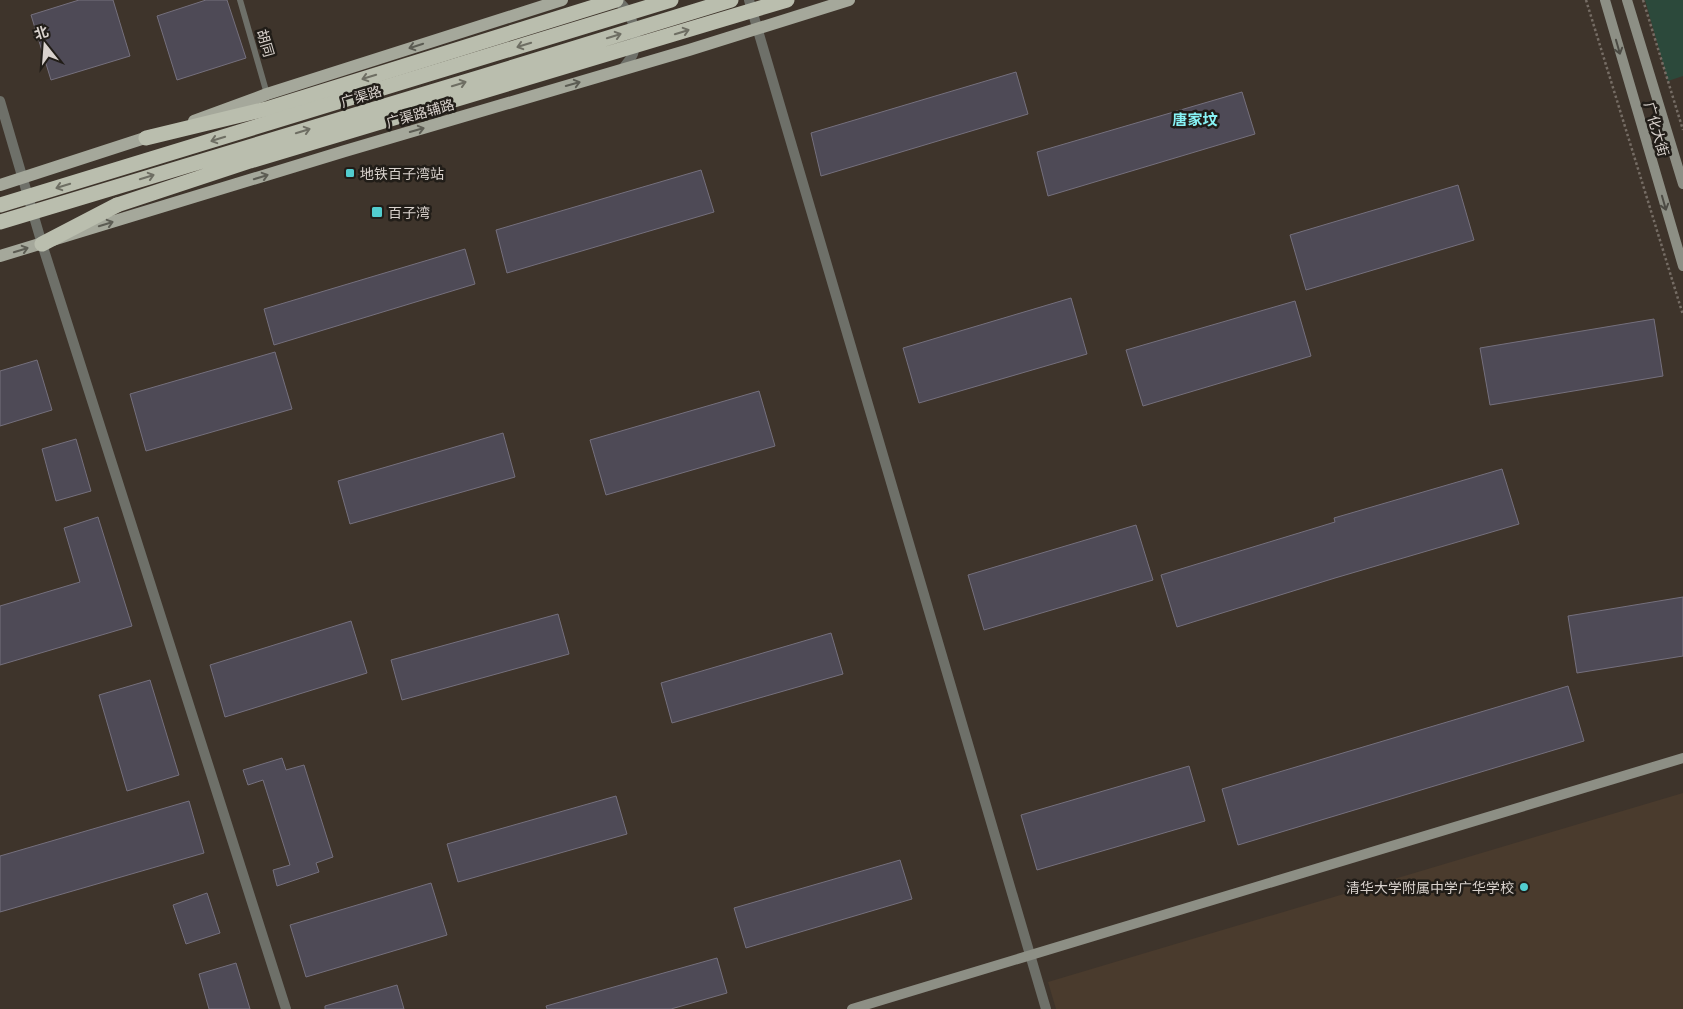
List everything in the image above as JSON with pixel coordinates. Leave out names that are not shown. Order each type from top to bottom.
[{"type":"highway","points":[[146,138],[616,0]]},
{"type":"highway","name":"广渠路","points":[[0,205],[671,0]]},
{"type":"highway","name":"广渠路","points":[[0,222],[731,0]]},
{"type":"highway","points":[[42,244],[117,205],[259,158],[788,0]]},
{"type":"main road","points":[[268,101],[562,0]]},
{"type":"main road","name":"广渠路辅路","points":[[0,256],[849,0]]},
{"type":"main road","points":[[0,185],[146,138]]},
{"type":"street","points":[[616,0],[625,7],[637,37],[633,55],[622,70]]},
{"type":"street","points":[[749,0],[1046,1009]]},
{"type":"street","name":"广化大街","points":[[1604,0],[1683,266]]},
{"type":"street","name":"广化大街","points":[[1627,0],[1683,184]]},
{"type":"street","points":[[0,101],[42,244],[286,1009]]},
{"type":"street","points":[[852,1009],[1683,758]]},
{"type":"lane","name":"胡同","points":[[240,0],[268,101]]},
{"type":"path","points":[[1586,0],[1683,316]]},
{"type":"path","points":[[1643,0],[1683,130]]},
{"type":"shaded area","name":"清华大学附属中学广华学校","points":[[1683,793],[1683,1009],[1056,1009],[1048,982]]},
{"type":"green space","points":[[1645,0],[1683,0],[1683,76],[1668,81]]},
{"type":"building","points":[[79,0],[113,0],[130,56],[51,80],[31,15]]},
{"type":"building","points":[[206,0],[227,0],[246,58],[177,80],[157,16]]},
{"type":"building","points":[[1016,72],[1028,114],[821,176],[811,133]]},
{"type":"building","points":[[1242,92],[1255,134],[1048,196],[1037,152]]},
{"type":"building","points":[[701,170],[714,212],[507,273],[496,230]]},
{"type":"building","points":[[1458,185],[1474,240],[1306,290],[1290,235]]},
{"type":"building","points":[[465,249],[475,284],[274,345],[264,309]]},
{"type":"building","points":[[1071,298],[1087,354],[919,403],[903,348]]},
{"type":"building","points":[[1295,301],[1311,356],[1143,406],[1126,350]]},
{"type":"building","points":[[1654,319],[1663,376],[1490,405],[1480,348]]},
{"type":"building","points":[[275,352],[292,409],[146,451],[130,394]]},
{"type":"building","points":[[37,360],[52,410],[0,426],[0,371]]},
{"type":"building","points":[[759,391],[775,446],[606,495],[590,440]]},
{"type":"building","points":[[503,433],[515,477],[350,524],[338,481]]},
{"type":"building","points":[[76,439],[91,491],[56,501],[42,449]]},
{"type":"building","points":[[1502,469],[1519,524],[1177,627],[1161,575],[1335,522],[1334,518]]},
{"type":"building","points":[[98,517],[132,626],[0,665],[0,606],[80,582],[64,528]]},
{"type":"building","points":[[1136,525],[1153,580],[984,630],[968,575]]},
{"type":"building","points":[[1683,597],[1683,656],[1577,673],[1568,616]]},
{"type":"building","points":[[558,614],[569,654],[402,700],[391,660]]},
{"type":"building","points":[[351,621],[367,673],[225,717],[210,665]]},
{"type":"building","points":[[831,633],[843,674],[672,723],[661,683]]},
{"type":"building","points":[[150,680],[179,775],[127,791],[99,695]]},
{"type":"building","points":[[1568,686],[1584,741],[1238,845],[1222,789]]},
{"type":"building","points":[[282,758],[286,770],[304,765],[333,857],[316,863],[319,872],[277,886],[273,870],[290,865],[263,780],[248,785],[243,770]]},
{"type":"building","points":[[1189,766],[1205,821],[1037,870],[1021,815]]},
{"type":"building","points":[[616,796],[627,834],[458,882],[447,844]]},
{"type":"building","points":[[189,801],[204,853],[0,912],[0,856]]},
{"type":"building","points":[[900,860],[912,899],[746,948],[734,908]]},
{"type":"building","points":[[431,883],[447,935],[306,977],[290,925]]},
{"type":"building","points":[[207,893],[220,933],[186,944],[173,905]]},
{"type":"building","points":[[717,958],[727,993],[671,1009],[547,1009],[546,1006]]},
{"type":"building","points":[[236,963],[250,1009],[209,1009],[199,974]]},
{"type":"building","points":[[397,985],[404,1009],[325,1009],[325,1006]]},
{"type":"place","name":"地铁百子湾站","points":[[350,173]]},
{"type":"place","name":"百子湾","points":[[377,212]]},
{"type":"place","name":"清华大学附属中学广华学校","points":[[1524,887]]},
{"type":"district","name":"唐家坟","points":[[1195,119]]}]
